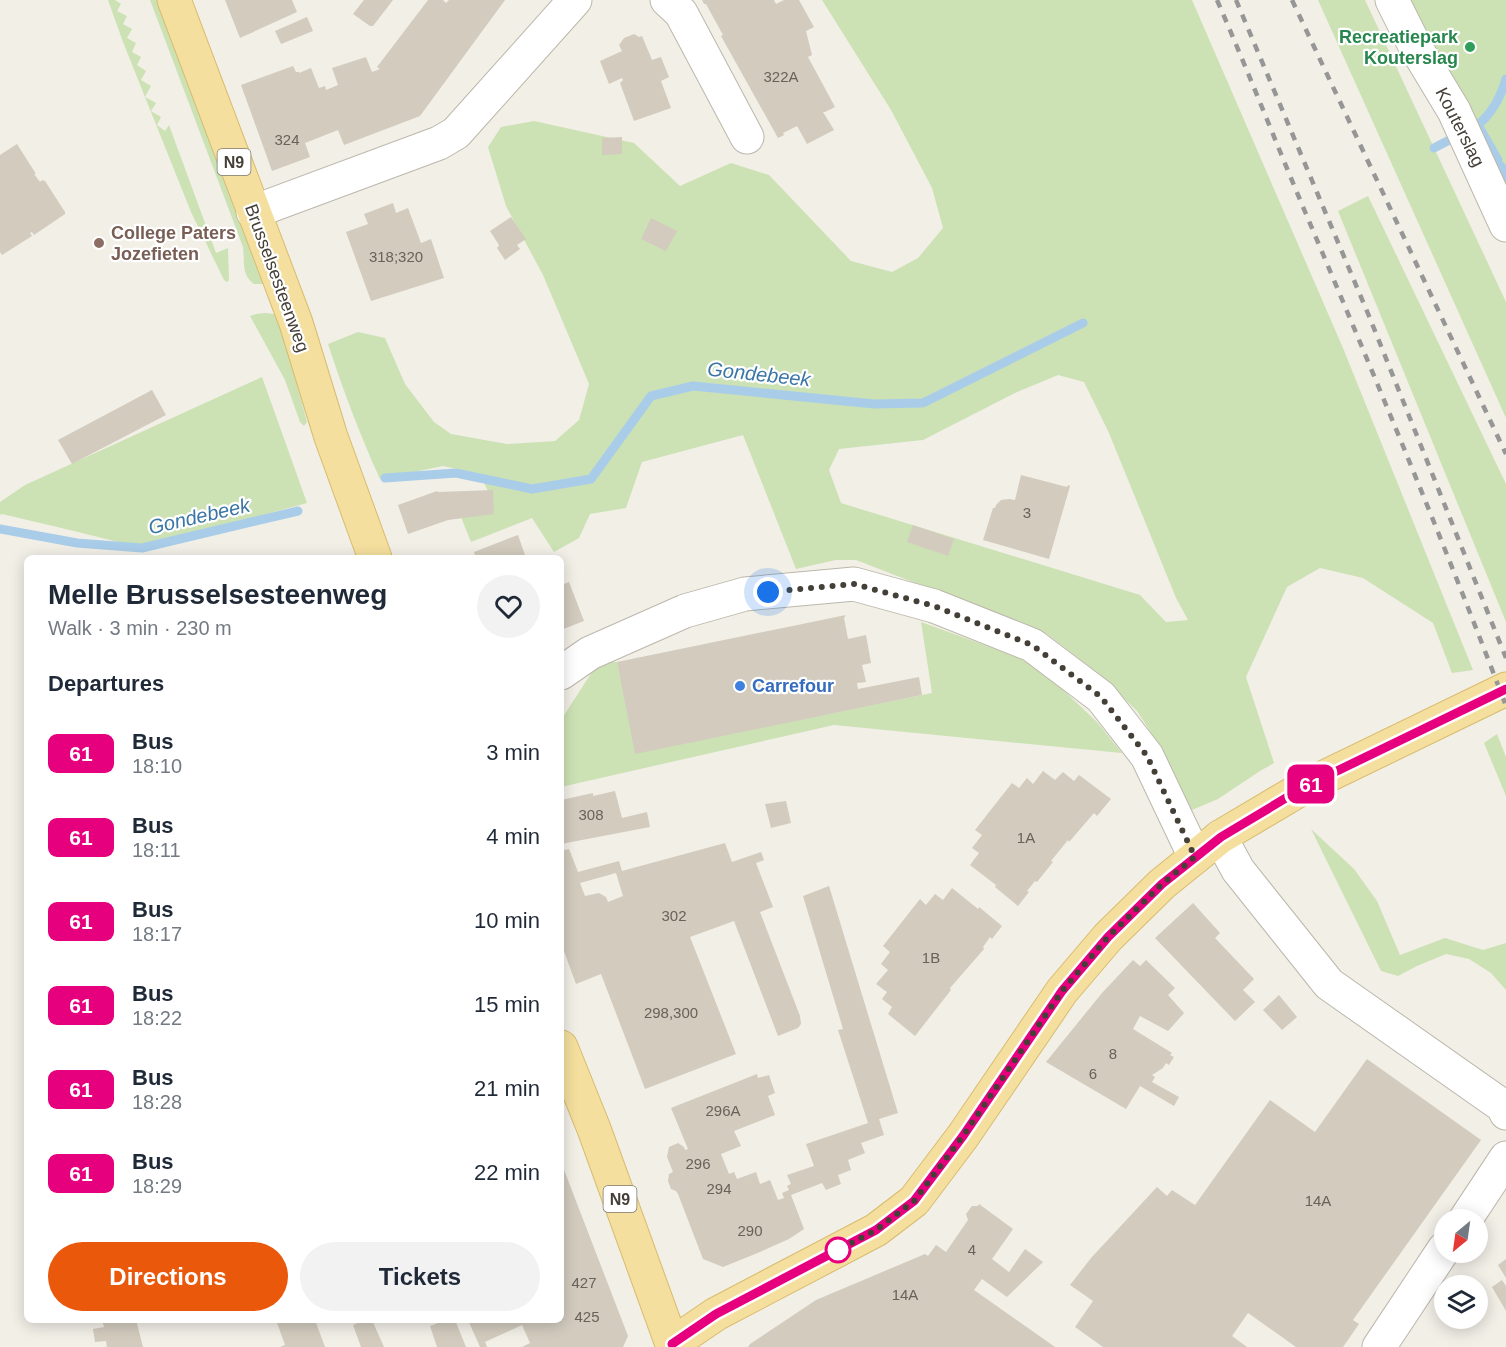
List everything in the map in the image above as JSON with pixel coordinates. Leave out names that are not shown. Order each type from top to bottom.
[{"type":"main road","name":"Brusselsesteenweg","points":[[174,0],[296,323],[331,437],[374,555]]},
{"type":"main road","points":[[671,1346],[716,1314],[876,1230],[914,1201],[963,1136],[1062,991],[1108,937],[1162,884],[1195,857],[1221,837],[1306,786],[1506,689]]},
{"type":"main road","name":"N9","points":[[564,1054],[594,1129],[671,1346]]},
{"type":"street","points":[[253,212],[439,143],[456,133],[575,0]]},
{"type":"street","points":[[667,0],[681,13],[747,137]]},
{"type":"street","name":"Kouterslag","points":[[1392,0],[1416,48],[1454,111],[1506,225]]},
{"type":"street","points":[[564,671],[590,653],[685,611],[746,594],[854,584],[934,606],[1032,645],[1101,697],[1147,756],[1195,857]]},
{"type":"street","points":[[564,686],[590,653]]},
{"type":"street","points":[[1221,837],[1238,870],[1329,984],[1504,1107],[1506,1113]]},
{"type":"street","points":[[1472,1209],[1506,1158]]},
{"type":"street","points":[[1379,1347],[1435,1263]]},
{"type":"green space","points":[[108,0],[115,0],[121,4],[117,11],[127,16],[123,24],[132,29],[127,38],[136,43],[132,52],[141,57],[137,65],[146,71],[141,80],[151,86],[145,97]]},
{"type":"green space","points":[[150,0],[157,0],[265,284],[254,284],[245,272],[243,247]]},
{"type":"green space","points":[[822,0],[1192,0],[1343,348],[1473,670],[1452,673],[1433,623],[1363,578],[1320,568],[1287,587],[1246,677],[1274,763],[1218,799],[1192,810],[1159,745],[1137,711],[1098,673],[1047,634],[856,560],[836,560],[796,569],[743,435],[642,462],[626,508],[590,514],[579,538],[554,552],[532,518],[471,542],[459,512],[492,500],[480,474],[443,466],[380,479],[352,412],[328,344],[358,332],[385,338],[405,384],[434,422],[451,434],[507,444],[555,441],[579,420],[589,384],[543,275],[506,206],[488,147],[501,127],[534,121],[634,143],[680,186],[731,163],[769,175],[851,261],[892,272],[918,258],[943,228],[932,188],[891,110]],"holes":[[[1058,375],[1084,382],[1109,433],[1176,598],[1188,620],[1166,622],[1140,595],[841,503],[829,470],[839,449],[923,440],[1015,393]]]},
{"type":"green space","points":[[1318,0],[1365,0],[1506,302],[1506,418]]},
{"type":"green space","name":"Recreatiepark Kouterslag","points":[[1404,0],[1506,0],[1506,191]]},
{"type":"green space","points":[[145,97],[156,103],[151,111],[161,117],[157,125],[165,131],[169,125],[216,253],[228,248],[229,280],[227,282],[191,212]]},
{"type":"green space","points":[[1368,196],[1506,484],[1506,622],[1338,211]]},
{"type":"green space","points":[[274,314],[279,318],[307,422],[304,426],[300,422],[285,380],[250,316]]},
{"type":"green space","points":[[262,377],[307,503],[142,548],[0,515],[0,502],[25,485]]},
{"type":"green space","points":[[921,622],[1015,656],[1044,672],[1097,722],[1122,753],[834,725],[564,786],[564,715],[599,661],[617,662],[636,753],[932,693]]},
{"type":"green space","points":[[1497,734],[1506,757],[1506,796],[1484,743]]},
{"type":"green space","points":[[1311,829],[1354,869],[1377,901],[1400,955],[1445,938],[1483,950],[1506,943],[1506,990],[1491,973],[1469,959],[1446,954],[1398,976],[1381,971]]},
{"type":"building","points":[[225,0],[292,0],[297,12],[240,38]]},
{"type":"building","points":[[364,0],[393,0],[373,26],[370,26],[353,14]]},
{"type":"building","points":[[428,0],[443,0],[446,3],[449,0],[505,0],[420,116],[344,145],[338,130],[305,143],[310,157],[272,171],[241,85],[293,66],[299,73],[311,68],[319,88],[325,86],[326,90],[338,85],[332,68],[366,57],[372,72],[380,69],[377,67]]},
{"type":"building","points":[[702,0],[774,0],[776,4],[784,0],[799,0],[814,27],[806,31],[812,55],[808,57],[835,107],[823,112],[834,130],[807,144],[797,126],[778,138]]},
{"type":"building","points":[[307,17],[313,31],[281,44],[275,31]]},
{"type":"building","points":[[634,34],[642,36],[652,60],[661,57],[669,77],[661,81],[671,108],[634,121],[620,83],[622,78],[609,84],[600,61],[622,51],[619,45],[624,38]]},
{"type":"building","points":[[622,137],[622,154],[602,155],[602,138]]},
{"type":"building","points":[[17,144],[36,174],[34,174],[40,182],[45,181],[65,214],[34,235],[30,233],[32,236],[2,255],[0,252],[0,155]]},
{"type":"building","points":[[393,203],[396,213],[408,208],[421,243],[431,239],[444,278],[371,301],[346,232],[368,224],[364,214]]},
{"type":"building","points":[[511,217],[526,239],[517,245],[520,249],[505,260],[490,231]]},
{"type":"building","points":[[651,218],[677,231],[666,251],[641,239]]},
{"type":"building","points":[[152,390],[166,415],[72,464],[58,440]]},
{"type":"building","points":[[1021,475],[1070,486],[1049,559],[983,540],[993,508],[1001,500],[1015,500]]},
{"type":"building","points":[[493,490],[494,514],[448,520],[408,534],[398,505],[437,491]]},
{"type":"building","points":[[913,525],[954,539],[948,556],[907,542]]},
{"type":"building","points":[[518,535],[525,555],[475,555],[474,552]]},
{"type":"building","points":[[569,582],[584,621],[564,629],[564,584]]},
{"type":"building","name":"Carrefour","points":[[846,615],[844,618],[848,639],[866,635],[871,663],[862,665],[866,682],[857,683],[858,689],[919,677],[922,695],[635,754],[617,662]]},
{"type":"building","points":[[1043,771],[1055,780],[1063,772],[1074,781],[1079,775],[1111,799],[1097,816],[1094,813],[1069,842],[1068,840],[1037,882],[1035,881],[1027,891],[1029,892],[1018,906],[970,865],[979,853],[972,848],[982,835],[975,830],[1012,783],[1019,788],[1027,778],[1033,784]]},
{"type":"building","points":[[615,791],[622,818],[647,812],[650,827],[564,843],[564,799],[593,793],[593,796]]},
{"type":"building","points":[[786,801],[791,823],[771,828],[765,804]]},
{"type":"building","points":[[725,843],[732,862],[761,852],[764,860],[756,863],[773,907],[760,912],[800,1016],[801,1024],[798,1028],[778,1036],[734,921],[690,937],[736,1054],[645,1089],[601,974],[576,984],[564,951],[564,850],[569,849],[578,872],[619,861],[622,871]],"holes":[[[616,873],[623,896],[608,902],[606,897],[599,893],[585,896],[580,883]]]},
{"type":"building","points":[[829,886],[898,1113],[879,1119],[884,1135],[861,1143],[865,1153],[848,1160],[851,1170],[838,1175],[841,1184],[826,1190],[822,1183],[791,1195],[804,1229],[789,1239],[723,1267],[703,1259],[678,1194],[671,1189],[668,1181],[669,1174],[673,1172],[667,1157],[669,1147],[678,1143],[685,1150],[688,1149],[671,1108],[757,1074],[758,1078],[769,1075],[775,1093],[768,1096],[775,1115],[734,1131],[741,1146],[721,1154],[729,1174],[734,1172],[737,1179],[756,1172],[760,1184],[770,1180],[778,1200],[784,1198],[782,1193],[789,1190],[787,1186],[791,1184],[787,1175],[814,1166],[806,1144],[868,1123],[838,1030],[843,1029],[803,896]]},
{"type":"building","points":[[952,888],[1002,926],[992,939],[990,937],[984,949],[950,988],[951,990],[915,1036],[888,1014],[892,1007],[882,999],[887,992],[876,984],[888,970],[881,964],[890,952],[883,946],[920,899],[926,905],[935,894],[943,900]]},
{"type":"building","points":[[1193,903],[1220,933],[1215,938],[1254,979],[1243,990],[1255,1002],[1235,1021],[1155,938]]},
{"type":"building","points":[[1133,960],[1140,966],[1146,960],[1175,988],[1168,995],[1184,1013],[1168,1031],[1140,1016],[1133,1029],[1172,1053],[1170,1055],[1174,1057],[1169,1065],[1166,1063],[1163,1068],[1152,1075],[1155,1077],[1152,1082],[1179,1097],[1174,1106],[1140,1086],[1126,1109],[1046,1062],[1102,993]]},
{"type":"building","points":[[1279,995],[1297,1017],[1282,1030],[1263,1010]]},
{"type":"building","points":[[1367,1059],[1481,1140],[1353,1320],[1359,1324],[1343,1347],[1296,1347],[1248,1313],[1232,1336],[1247,1347],[1103,1347],[1075,1327],[1093,1301],[1070,1285],[1091,1258],[1157,1187],[1167,1196],[1172,1190],[1195,1205],[1270,1100],[1315,1132]]},
{"type":"building","points":[[564,1170],[628,1336],[623,1347],[522,1347],[530,1343],[522,1325],[485,1342],[487,1347],[480,1347],[469,1323],[564,1323]]},
{"type":"building","points":[[979,1204],[1013,1229],[992,1259],[1009,1272],[1025,1249],[1043,1262],[1007,1297],[982,1279],[974,1290],[1055,1347],[748,1347],[816,1300],[925,1254],[928,1256],[936,1245],[946,1252],[968,1220],[966,1214],[972,1206]]},
{"type":"building","points":[[1506,1259],[1506,1278],[1498,1265]]},
{"type":"building","points":[[1502,1280],[1506,1286],[1506,1311],[1492,1287]]},
{"type":"building","points":[[103,1323],[137,1323],[143,1347],[107,1347],[106,1341],[95,1342],[93,1329],[104,1327]]},
{"type":"building","points":[[277,1323],[316,1323],[325,1347],[280,1347],[285,1345]]},
{"type":"building","points":[[373,1323],[384,1347],[361,1347],[353,1325]]},
{"type":"building","points":[[438,1323],[456,1323],[466,1347],[437,1347],[430,1326]]},
{"type":"waterway","name":"Gondebeek","points":[[1434,148],[1478,125],[1495,104],[1506,79]]},
{"type":"waterway","points":[[1478,125],[1498,160]]},
{"type":"waterway","points":[[1501,166],[1506,177]]},
{"type":"waterway","name":"Gondebeek","points":[[385,478],[456,473],[532,489],[591,479],[651,396],[693,386],[874,404],[923,403],[1083,323]]},
{"type":"waterway","name":"Gondebeek","points":[[0,529],[77,543],[142,548],[298,511]]},
{"type":"railway","points":[[1217,0],[1408,459],[1506,706]]},
{"type":"railway","points":[[1236,0],[1369,316],[1506,658]]},
{"type":"railway","points":[[1292,0],[1506,454]]},
{"type":"bus line","name":"61","points":[[672,1344],[716,1314],[876,1230],[914,1201],[963,1136],[1062,991],[1108,937],[1162,884],[1221,837],[1306,786],[1506,689]]},
{"type":"place","name":"Recreatiepark Kouterslag","points":[[1470,47]]},
{"type":"place","name":"College Paters Jozefieten","points":[[99,243]]},
{"type":"place","name":"Carrefour","points":[[740,686]]},
{"type":"route","points":[[768,592],[854,584],[934,606],[1032,645],[1101,697],[1147,756],[1195,857],[1162,884],[1108,937],[1062,991],[963,1136],[914,1201],[876,1230],[838,1250]]}]
